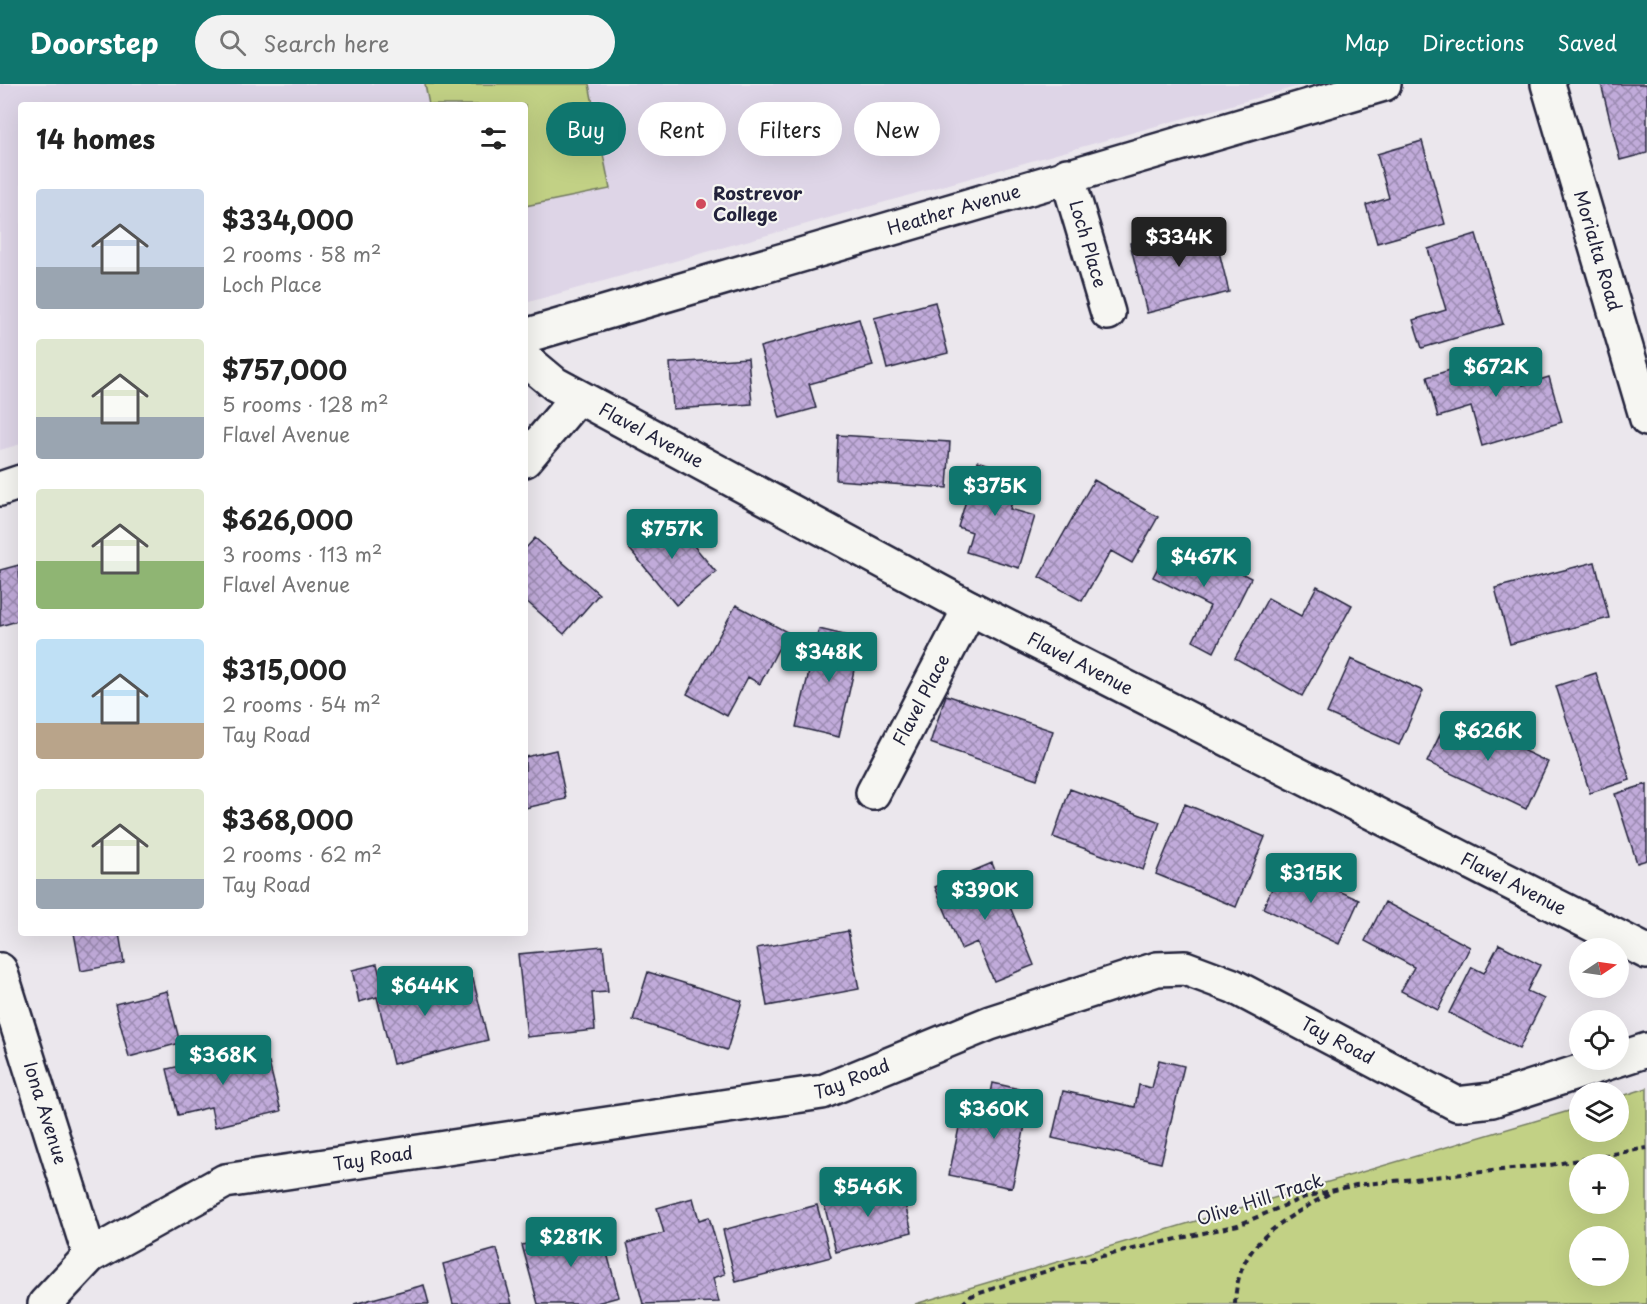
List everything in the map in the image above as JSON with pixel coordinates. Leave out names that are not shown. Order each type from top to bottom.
[{"type":"street","name":"Heather Avenue","points":[[528,335],[1067,175],[1384,84]]},
{"type":"street","name":"Morialta Road","points":[[1548,84],[1647,418]]},
{"type":"street","name":"Loch Place","points":[[1067,175],[1108,313]]},
{"type":"street","name":"Flavel Avenue","points":[[528,362],[555,384],[578,397],[970,608],[1647,952]]},
{"type":"street","points":[[528,456],[578,397]]},
{"type":"street","points":[[0,489],[18,483]]},
{"type":"street","name":"Flavel Place","points":[[873,793],[970,608]]},
{"type":"street","name":"Tay Road","points":[[45,1304],[90,1256],[225,1181],[822,1092],[990,1023],[1156,969],[1185,968],[1233,986],[1457,1104],[1492,1100],[1647,1050]]},
{"type":"street","name":"Iona Avenue","points":[[0,970],[90,1256]]},
{"type":"path","name":"Olive Hill Track","points":[[962,1304],[971,1296],[1068,1264],[1238,1225],[1305,1197],[1356,1185],[1550,1165],[1647,1148]]},
{"type":"path","points":[[1235,1304],[1235,1293],[1252,1248],[1268,1232],[1335,1190]]},
{"type":"shaded area","name":"Rostrevor College","points":[[0,84],[1306,84],[528,302],[528,102],[18,102],[18,445],[0,450]]},
{"type":"green space","points":[[425,84],[589,84],[593,102],[546,102],[546,156],[603,156],[610,189],[528,205],[528,102],[428,102]]},
{"type":"green space","points":[[1647,1088],[1647,1304],[915,1304],[1569,1111],[1569,1142],[1629,1142],[1629,1094]]},
{"type":"building","points":[[1601,84],[1647,84],[1647,153],[1620,160]]},
{"type":"building","points":[[1422,141],[1445,224],[1377,243],[1366,205],[1389,198],[1377,154]]},
{"type":"building","points":[[1212,223],[1229,292],[1147,313],[1130,243]]},
{"type":"building","points":[[1476,234],[1503,324],[1422,348],[1413,320],[1446,310],[1428,249]]},
{"type":"building","points":[[935,302],[948,353],[887,369],[874,318]]},
{"type":"building","points":[[859,319],[873,366],[809,384],[816,408],[780,418],[760,347]]},
{"type":"building","points":[[1513,351],[1523,385],[1549,377],[1562,422],[1482,446],[1471,407],[1438,417],[1427,377]]},
{"type":"building","points":[[748,358],[752,404],[673,409],[670,363]]},
{"type":"building","points":[[838,435],[950,442],[947,488],[836,480]]},
{"type":"building","points":[[978,461],[1020,475],[1010,509],[1035,516],[1019,568],[966,552],[972,532],[958,527]]},
{"type":"building","points":[[1094,480],[1158,517],[1132,563],[1111,551],[1082,601],[1039,577]]},
{"type":"building","points":[[667,514],[716,572],[676,605],[628,547]]},
{"type":"building","points":[[535,538],[599,594],[564,634],[528,603],[528,546]]},
{"type":"building","points":[[1173,538],[1251,578],[1214,652],[1193,641],[1210,606],[1153,577]]},
{"type":"building","points":[[1595,562],[1609,618],[1510,644],[1495,588]]},
{"type":"building","points":[[18,565],[18,621],[0,626],[0,570]]},
{"type":"building","points":[[1317,586],[1352,605],[1302,696],[1235,658],[1268,598],[1301,616]]},
{"type":"building","points":[[736,605],[787,632],[760,684],[748,677],[727,716],[687,694]]},
{"type":"building","points":[[819,629],[861,639],[839,737],[796,727]]},
{"type":"building","points":[[1351,659],[1423,691],[1399,745],[1327,713]]},
{"type":"building","points":[[1596,673],[1630,780],[1590,793],[1556,686]]},
{"type":"building","points":[[946,695],[1053,731],[1037,779],[930,743]]},
{"type":"building","points":[[1449,716],[1548,762],[1526,809],[1427,762]]},
{"type":"building","points":[[556,750],[566,799],[528,807],[528,756]]},
{"type":"building","points":[[1647,784],[1647,860],[1637,863],[1615,794]]},
{"type":"building","points":[[1070,789],[1160,822],[1143,870],[1053,837]]},
{"type":"building","points":[[1185,804],[1265,837],[1236,907],[1156,874]]},
{"type":"building","points":[[992,863],[1034,965],[994,981],[977,942],[961,949],[935,887]]},
{"type":"building","points":[[1283,865],[1359,900],[1339,944],[1263,908]]},
{"type":"building","points":[[1385,902],[1470,947],[1438,1010],[1401,991],[1414,967],[1365,941]]},
{"type":"building","points":[[848,931],[859,989],[767,1006],[757,948]]},
{"type":"building","points":[[75,936],[120,936],[124,963],[81,971]]},
{"type":"building","points":[[1499,944],[1540,965],[1527,991],[1544,999],[1519,1049],[1449,1013],[1472,967],[1484,973]]},
{"type":"building","points":[[603,946],[608,992],[592,993],[595,1030],[527,1037],[518,954]]},
{"type":"building","points":[[377,964],[386,1000],[473,979],[488,1040],[393,1064],[377,997],[359,1002],[352,970]]},
{"type":"building","points":[[648,972],[742,1001],[727,1050],[633,1020]]},
{"type":"building","points":[[167,991],[180,1043],[129,1057],[115,1004]]},
{"type":"building","points":[[231,1037],[240,1071],[269,1063],[281,1111],[215,1127],[211,1107],[178,1115],[167,1069],[198,1062],[194,1046]]},
{"type":"building","points":[[1159,1060],[1184,1066],[1161,1163],[1052,1138],[1063,1091],[1135,1107],[1139,1085],[1152,1088]]},
{"type":"building","points":[[993,1083],[1032,1092],[1012,1188],[949,1175],[960,1123],[984,1128]]},
{"type":"building","points":[[900,1184],[912,1232],[836,1252],[824,1204]]},
{"type":"building","points":[[693,1198],[699,1220],[709,1217],[725,1274],[713,1278],[719,1302],[643,1304],[627,1243],[664,1233],[657,1208]]},
{"type":"building","points":[[817,1205],[831,1257],[736,1282],[723,1230]]},
{"type":"building","points":[[599,1224],[619,1297],[593,1304],[538,1304],[522,1245]]},
{"type":"building","points":[[497,1249],[512,1304],[453,1304],[443,1264]]},
{"type":"building","points":[[424,1285],[429,1304],[354,1304]]},
{"type":"place","name":"Rostrevor College","points":[[701,204]]}]
